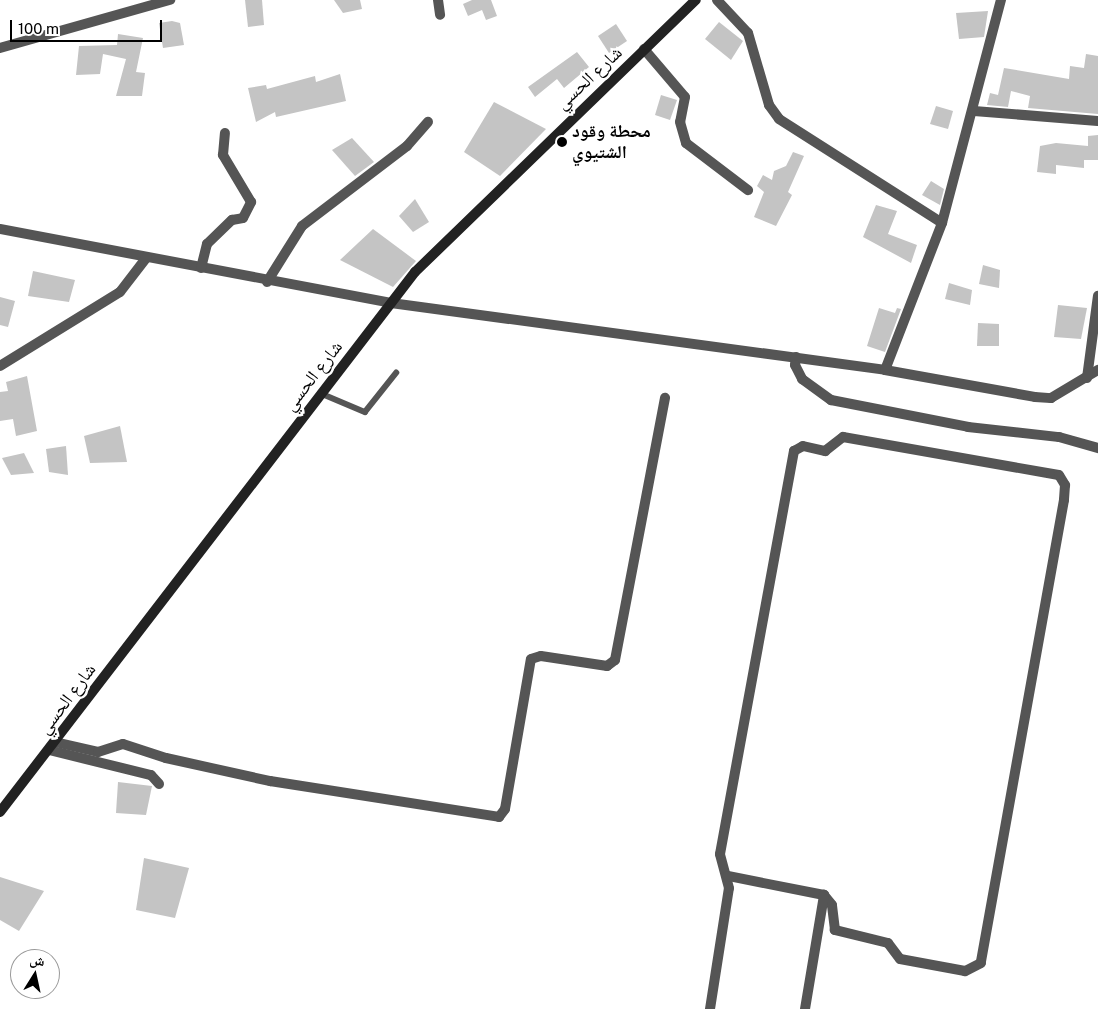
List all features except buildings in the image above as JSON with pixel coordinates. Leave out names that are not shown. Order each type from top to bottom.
[{"type":"street","points":[[0,48],[170,0]]},
{"type":"street","points":[[438,0],[440,15]]},
{"type":"street","name":"شارع الحسي","points":[[0,812],[320,393],[421,266],[696,0]]},
{"type":"street","points":[[717,0],[748,33],[769,105],[779,119],[942,223]]},
{"type":"street","points":[[885,370],[942,223],[974,111],[1001,0]]},
{"type":"street","points":[[644,49],[685,97],[680,122],[686,143],[748,190]]},
{"type":"street","points":[[974,111],[1098,121]]},
{"type":"street","points":[[267,282],[302,226],[407,146],[428,122]]},
{"type":"street","points":[[201,268],[207,244],[232,220],[243,218],[251,202],[223,155],[225,133]]},
{"type":"street","points":[[0,229],[267,282],[391,303],[796,357],[1051,398],[1098,370]]},
{"type":"street","points":[[0,366],[120,292],[147,257]]},
{"type":"street","points":[[1087,378],[1098,296]]},
{"type":"street","points":[[796,357],[795,365],[802,379],[831,400],[968,428],[1059,438],[1098,448]]},
{"type":"street","points":[[52,746],[98,752],[123,744],[166,758],[270,781],[499,816],[505,809],[531,659],[541,656],[607,666],[615,660],[665,398]]},
{"type":"street","points":[[710,1009],[728,892],[728,876],[720,854],[794,451],[803,446],[825,451],[844,437],[1056,474],[1065,485],[1064,500],[983,959],[965,971],[900,959],[888,943],[835,930],[832,904],[824,895],[728,876]]},
{"type":"street","points":[[52,746],[151,775],[160,784]]},
{"type":"street","points":[[805,1009],[824,895]]},
{"type":"lane","points":[[320,393],[365,412],[396,373]]},
{"type":"place","name":"محطة وقود الشتيوي","points":[[562,142]]}]
